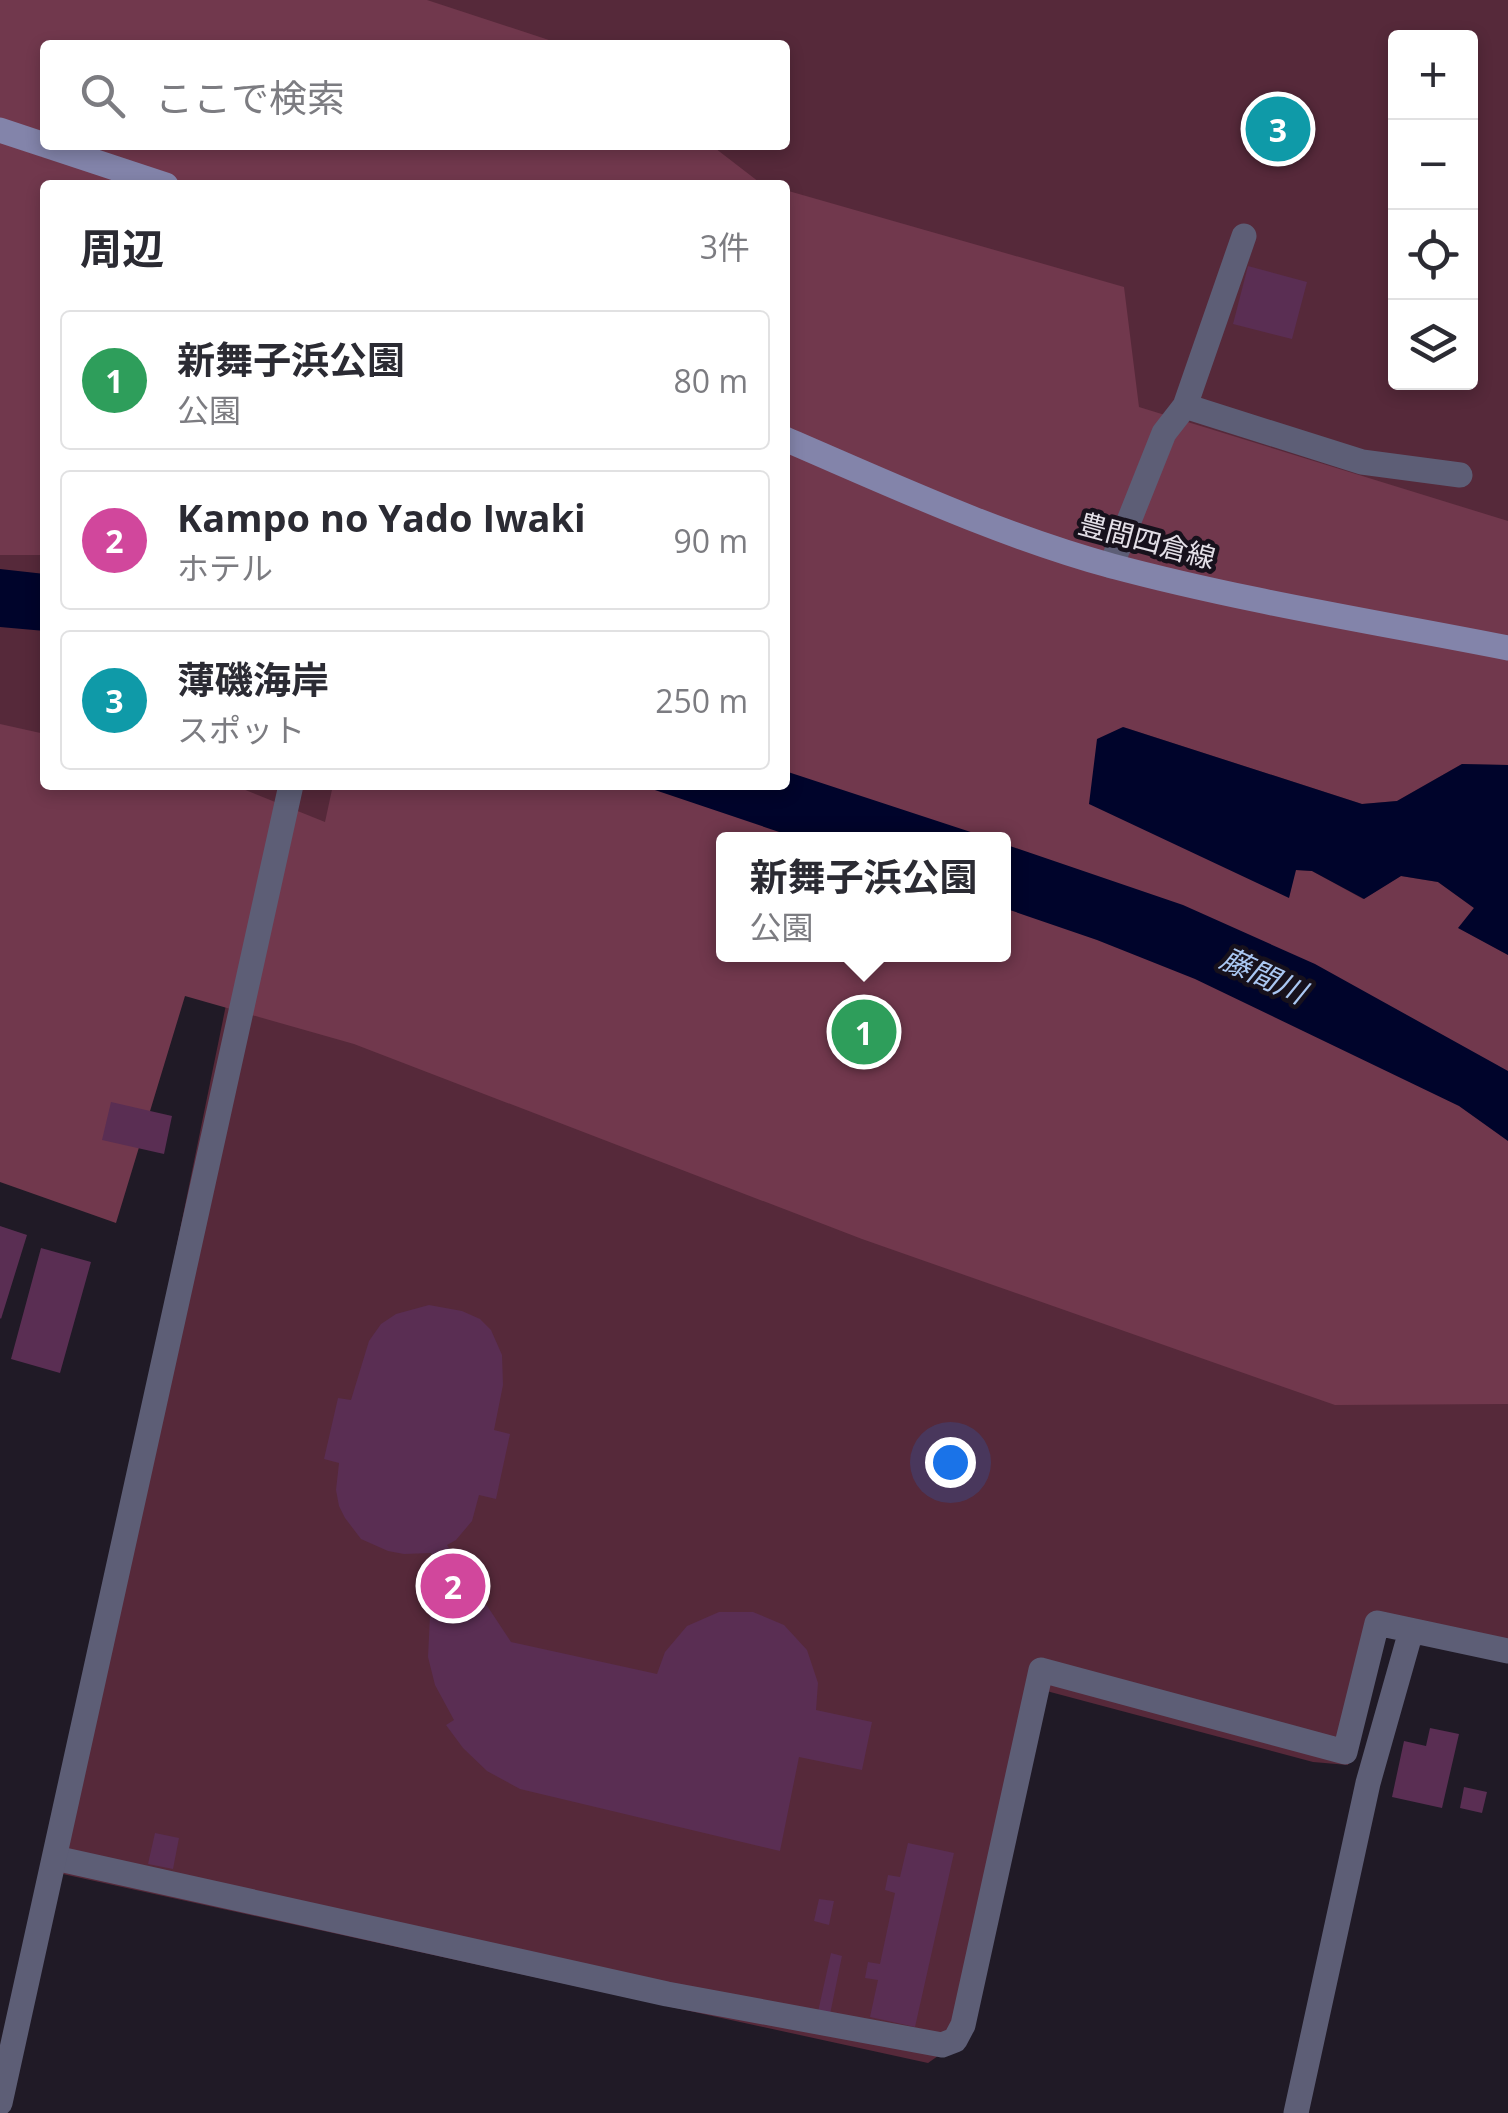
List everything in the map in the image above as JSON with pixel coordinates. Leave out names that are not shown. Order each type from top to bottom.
[{"type":"main road","points":[[0,130],[40,143]]},
{"type":"main road","points":[[60,150],[151,180]]},
{"type":"main road","name":"豊間四倉線","points":[[790,441],[968,517],[1111,566],[1264,603],[1508,648]]},
{"type":"street","points":[[1111,566],[1164,433],[1185,406],[1244,236]]},
{"type":"street","points":[[1185,406],[1362,462],[1460,474]]},
{"type":"street","points":[[0,2103],[290,790]]},
{"type":"street","points":[[1345,1752],[1377,1623],[1508,1651]]},
{"type":"street","points":[[1296,2113],[1368,1784],[1412,1630]]},
{"type":"street","points":[[55,1858],[667,1994],[942,2046],[954,2040],[963,2025],[1042,1670],[1345,1752],[1356,1762],[1368,1784]]},
{"type":"shaded area","points":[[0,0],[1508,0],[1508,1662],[1373,1633],[1348,1765],[1313,1762],[1039,1689],[955,2044],[928,2063],[49,1871],[255,863],[74,790],[790,790],[790,180],[40,180],[40,776],[0,760]]},
{"type":"shaded area","points":[[0,0],[427,0],[549,40],[40,40],[40,150],[717,150],[756,180],[40,180],[40,555],[0,555]]},
{"type":"shaded area","points":[[790,191],[1124,287],[1139,407],[1508,521],[1508,765],[1462,764],[1397,801],[1362,804],[1123,727],[1289,897],[1295,870],[1312,871],[1363,899],[1401,876],[1438,882],[1474,908],[1459,928],[1508,955],[1508,1404],[1335,1405],[862,1239],[354,1044],[185,996],[116,1223],[0,1182],[0,724],[40,733],[40,790],[245,790],[325,822],[332,790],[790,790]]},
{"type":"water","points":[[0,569],[40,573],[40,631],[0,627]]},
{"type":"water","points":[[1123,727],[1362,804],[1397,801],[1462,764],[1508,765],[1508,955],[1458,928],[1474,908],[1438,882],[1401,876],[1364,899],[1312,871],[1296,870],[1289,898],[1089,804],[1097,739]]},
{"type":"water","points":[[790,773],[971,832],[779,832],[655,790],[790,790]]},
{"type":"water","name":"藤間川","points":[[1011,846],[1183,905],[1315,964],[1508,1071],[1508,1141],[1459,1106],[1195,979],[1011,910]]},
{"type":"building","points":[[1248,266],[1307,282],[1292,339],[1233,324]]},
{"type":"building","points":[[111,1102],[172,1116],[164,1154],[102,1140]]},
{"type":"building","points":[[0,1226],[27,1235],[1,1319],[0,1318]]},
{"type":"building","points":[[41,1248],[91,1262],[60,1373],[11,1359]]},
{"type":"building","points":[[429,1305],[480,1319],[491,1330],[502,1355],[503,1385],[494,1430],[510,1434],[496,1499],[479,1495],[472,1521],[447,1545],[511,1642],[657,1674],[665,1652],[687,1626],[719,1612],[753,1612],[784,1625],[807,1650],[818,1683],[816,1710],[872,1722],[862,1770],[799,1757],[780,1851],[520,1789],[487,1771],[446,1725],[454,1720],[435,1685],[428,1657],[430,1616],[417,1597],[445,1575],[431,1553],[388,1551],[361,1539],[339,1506],[339,1463],[324,1459],[338,1398],[351,1400],[369,1341],[381,1324],[396,1314]]},
{"type":"building","points":[[1430,1728],[1459,1734],[1442,1808],[1392,1797],[1404,1741],[1426,1746]]},
{"type":"building","points":[[1464,1787],[1487,1792],[1482,1813],[1460,1808]]},
{"type":"building","points":[[155,1833],[179,1838],[173,1869],[148,1864]]},
{"type":"building","points":[[908,1843],[954,1853],[915,2027],[870,2017],[878,1980],[865,1978],[868,1962],[880,1964],[895,1893],[885,1890],[888,1875],[900,1877]]},
{"type":"building","points":[[819,1899],[834,1901],[829,1925],[814,1921]]},
{"type":"building","points":[[831,1953],[842,1956],[828,2024],[816,2021]]},
{"type":"place","name":"薄磯海岸","points":[[1278,129]]},
{"type":"place","name":"新舞子浜公園","points":[[864,1032]]},
{"type":"place","name":"Kampo no Yado Iwaki","points":[[453,1586]]}]
